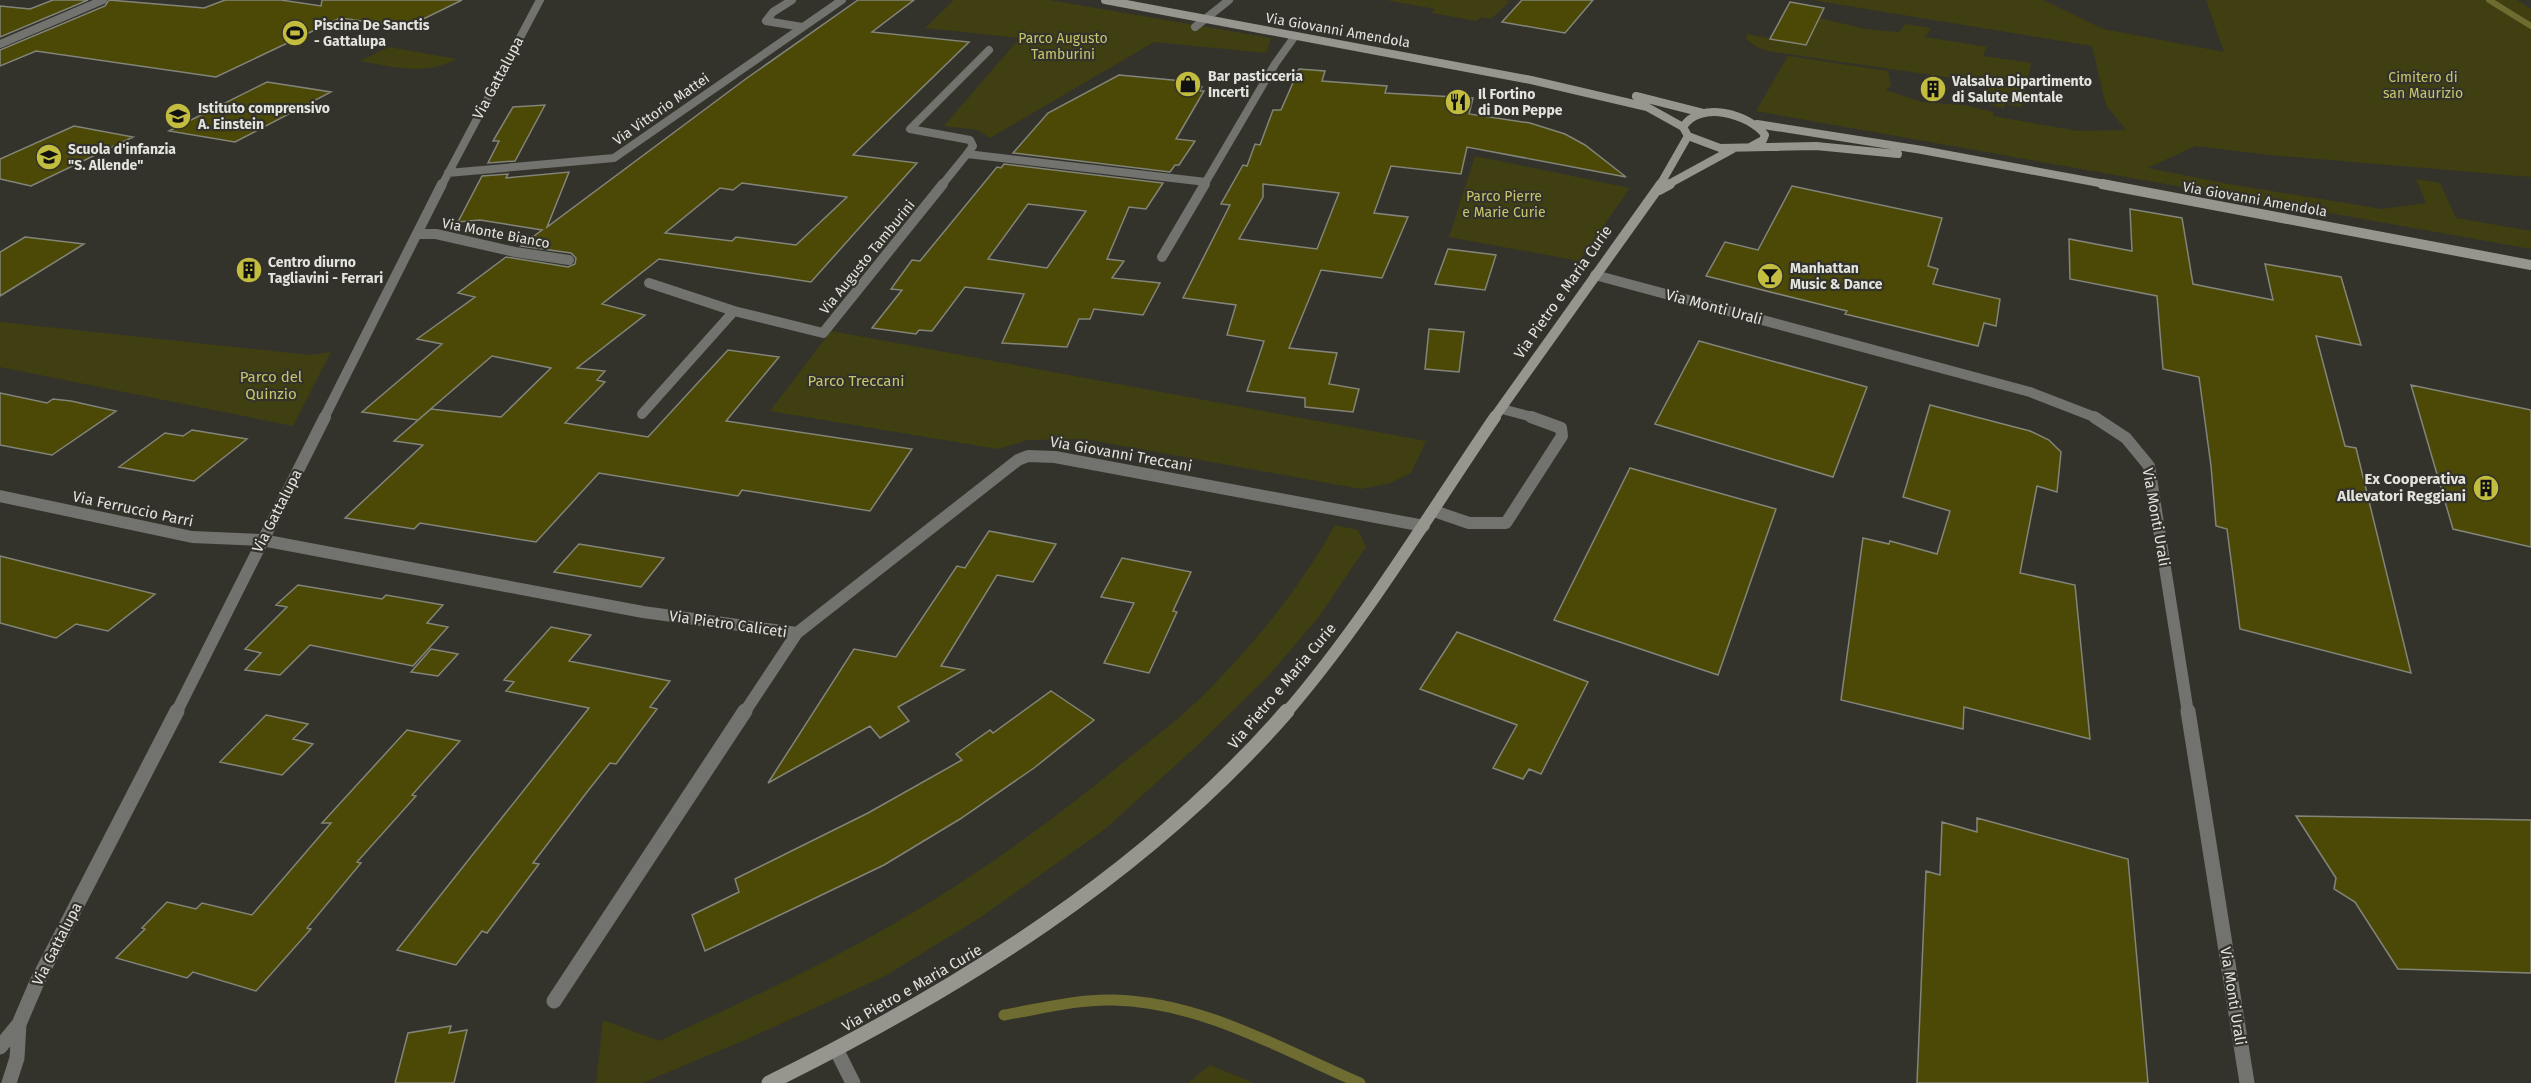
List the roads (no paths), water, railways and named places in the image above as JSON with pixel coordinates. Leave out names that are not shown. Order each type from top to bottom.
[{"type":"main road","name":"Via Giovanni Amendola","points":[[1104,0],[1531,80],[1637,96],[1704,114],[1732,115],[1757,124],[1910,148],[1974,162],[2531,265]]},
{"type":"main road","name":"Via Giovanni Amendola","points":[[1531,80],[1647,107],[1683,127]]},
{"type":"main road","points":[[1688,136],[1683,127],[1688,118],[1704,114]]},
{"type":"main road","points":[[1750,147],[1763,140],[1765,135],[1757,124]]},
{"type":"main road","name":"Via Giovanni Amendola","points":[[1688,136],[1707,145],[1733,149],[1842,147],[1974,162]]},
{"type":"main road","name":"Via Pietro e Maria Curie","points":[[770,1083],[837,1051],[998,957],[1136,859],[1202,801],[1269,732],[1346,638],[1595,275],[1667,176],[1688,136]]},
{"type":"main road","name":"Via Pietro e Maria Curie","points":[[1656,192],[1733,149]]},
{"type":"street","points":[[0,44],[103,0]]},
{"type":"street","name":"Via Gattalupa","points":[[0,1047],[19,1024],[37,982],[163,739],[448,173],[540,0]]},
{"type":"street","points":[[792,0],[773,12],[766,21],[802,27]]},
{"type":"street","name":"Via Vittorio Mattei","points":[[448,173],[614,158],[842,0]]},
{"type":"street","points":[[1196,27],[1228,0]]},
{"type":"street","points":[[1162,256],[1275,64],[1295,36]]},
{"type":"street","points":[[989,50],[910,129],[970,140],[973,146],[968,154],[1206,182]]},
{"type":"street","name":"Via Augusto Tamburini","points":[[648,283],[734,311],[823,333],[968,154]]},
{"type":"street","name":"Via Monte Bianco","points":[[417,234],[436,234],[514,252],[569,261]]},
{"type":"street","name":"Via Monti Urali","points":[[1595,275],[2041,396],[2091,415],[2121,433],[2140,452],[2149,466],[2247,1083]]},
{"type":"street","points":[[642,414],[734,311]]},
{"type":"street","points":[[1434,511],[1465,524],[1483,526],[1506,523],[1562,436],[1561,429],[1552,423],[1502,409]]},
{"type":"street","name":"Via Giovanni Treccani","points":[[797,633],[1010,465],[1028,456],[1055,457],[1109,466],[1424,526]]},
{"type":"street","name":"Via Ferruccio Parri","points":[[0,496],[192,537],[262,540]]},
{"type":"street","name":"Via Pietro Caliceti","points":[[262,540],[643,612],[797,633],[554,1001]]},
{"type":"street","name":"Via Gattalupa","points":[[9,1083],[17,1058],[19,1024]]},
{"type":"street","points":[[837,1051],[853,1083]]},
{"type":"waterway","points":[[2489,0],[2531,26]]},
{"type":"waterway","points":[[1004,1015],[1086,1001],[1113,1000],[1178,1009],[1209,1018],[1271,1042],[1360,1083]]},
{"type":"place","name":"Piscina De Sanctis - Gattalupa","points":[[295,33]]},
{"type":"place","name":"Bar pasticceria Incerti","points":[[1188,84]]},
{"type":"place","name":"Valsalva Dipartimento di Salute Mentale","points":[[1933,89]]},
{"type":"place","name":"Il Fortino di Don Peppe","points":[[1458,102]]},
{"type":"place","name":"Istituto comprensivo A. Einstein","points":[[178,116]]},
{"type":"place","name":"Scuola d'infanzia \"S. Allende\"","points":[[49,157]]},
{"type":"place","name":"Centro diurno Tagliavini - Ferrari","points":[[249,270]]},
{"type":"place","name":"Manhattan Music & Dance","points":[[1770,276]]},
{"type":"place","name":"Ex Cooperativa Allevatori Reggiani","points":[[2486,488]]},
{"type":"park label","name":"Parco Augusto Tamburini","points":[[1063,46]]},
{"type":"park label","name":"Cimitero di san Maurizio","points":[[2423,86]]},
{"type":"park label","name":"Parco Pierre e Marie Curie","points":[[1504,204]]},
{"type":"park label","name":"Parco Treccani","points":[[856,381]]},
{"type":"park label","name":"Parco del Quinzio","points":[[271,386]]}]
